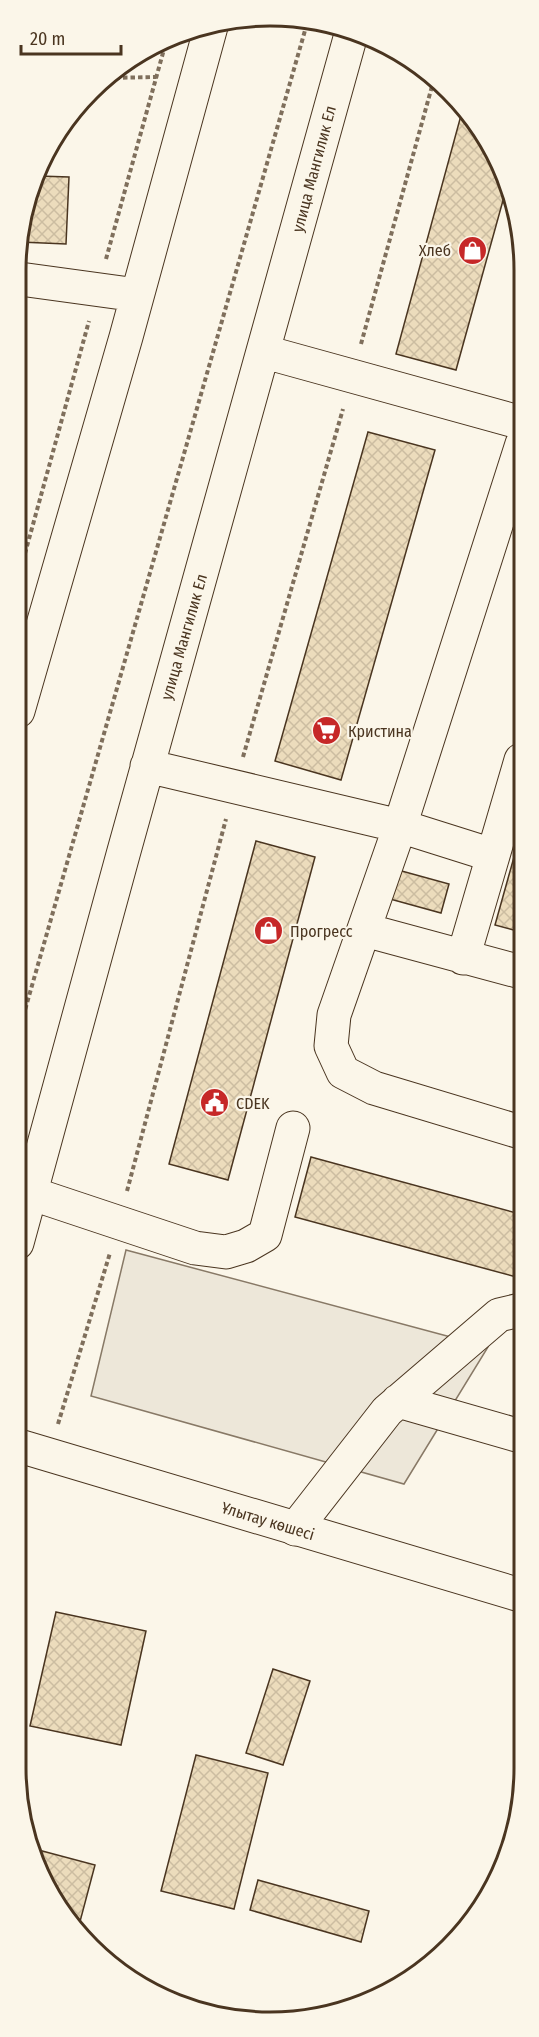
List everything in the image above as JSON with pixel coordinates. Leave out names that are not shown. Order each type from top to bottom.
[{"type":"street","points":[[26,683],[138,295],[209,33]]},
{"type":"street","name":"улица Мангилик Ел","points":[[26,1208],[147,766],[265,352],[349,38]]},
{"type":"street","points":[[26,280],[138,295]]},
{"type":"street","points":[[265,352],[514,421]]},
{"type":"street","points":[[513,498],[334,1016],[331,1046],[343,1072],[374,1088],[514,1130]]},
{"type":"street","points":[[147,766],[400,826],[492,855]]},
{"type":"street","points":[[463,958],[514,783]]},
{"type":"street","points":[[365,930],[514,970]]},
{"type":"street","points":[[30,1193],[195,1248],[226,1252],[246,1246],[265,1235],[293,1128]]},
{"type":"street","points":[[295,1529],[387,1411],[499,1316],[514,1312]]},
{"type":"street","points":[[398,1401],[514,1434]]},
{"type":"street","name":"Ұлытау көшесі","points":[[26,1448],[514,1593]]},
{"type":"path","points":[[26,1007],[306,29]]},
{"type":"path","points":[[119,78],[156,77]]},
{"type":"shaded area","points":[[126,1250],[488,1347],[404,1484],[91,1396]]},
{"type":"building","points":[[460,118],[481,148],[503,199],[456,370],[396,354]]},
{"type":"building","points":[[44,176],[69,177],[66,244],[27,242],[30,222]]},
{"type":"building","points":[[368,432],[435,450],[341,780],[275,761]]},
{"type":"building","points":[[256,841],[315,857],[228,1180],[169,1164]]},
{"type":"building","points":[[514,857],[514,930],[495,925]]},
{"type":"building","points":[[398,870],[449,884],[441,913],[390,899]]},
{"type":"building","points":[[311,1157],[514,1212],[514,1276],[295,1217]]},
{"type":"building","points":[[56,1612],[146,1631],[121,1745],[30,1726]]},
{"type":"building","points":[[273,1669],[310,1681],[283,1765],[246,1753]]},
{"type":"building","points":[[196,1755],[268,1773],[234,1909],[161,1891]]},
{"type":"building","points":[[40,1850],[95,1865],[80,1921],[58,1889]]},
{"type":"building","points":[[258,1880],[369,1911],[361,1942],[250,1910]]},
{"type":"place","name":"Хлеб","points":[[472,250]]},
{"type":"place","name":"Кристина","points":[[327,731]]},
{"type":"place","name":"Прогресс","points":[[269,931]]},
{"type":"place","name":"CDEK","points":[[215,1103]]}]
